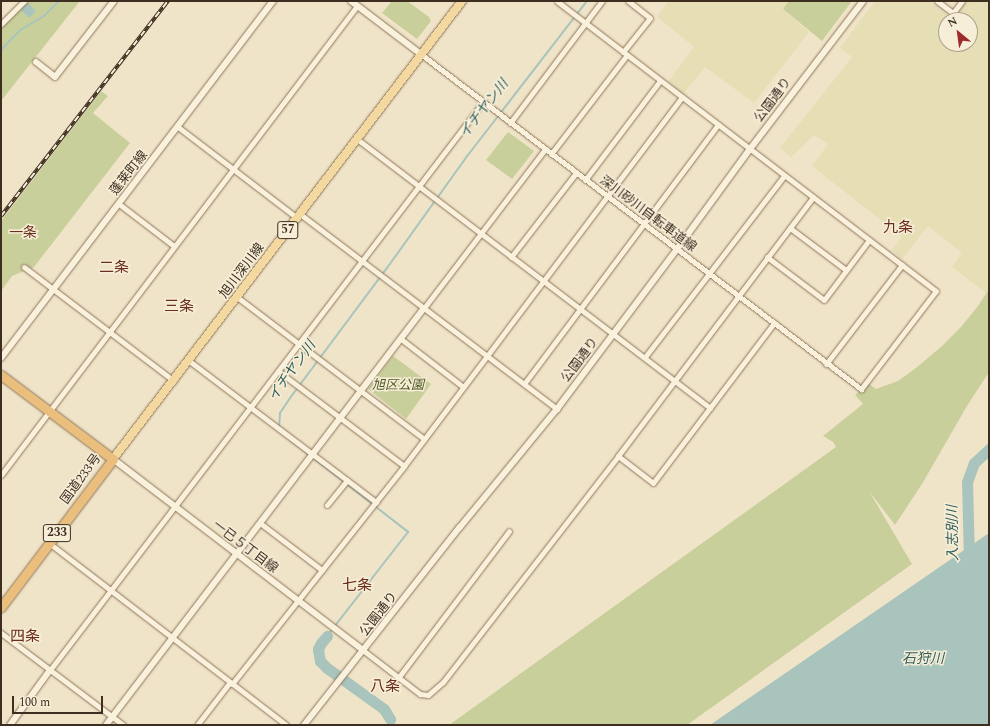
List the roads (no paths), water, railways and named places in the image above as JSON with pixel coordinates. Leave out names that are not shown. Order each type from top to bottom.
[{"type":"highway","name":"国道233号","points":[[1,375],[113,459],[1,607]]},
{"type":"main road","name":"旭川深川線","points":[[113,459],[174,381],[188,360],[462,1]]},
{"type":"street","points":[[1,24],[24,1]]},
{"type":"street","points":[[36,62],[55,77],[114,1]]},
{"type":"street","name":"蓬莱町線","points":[[1,358],[273,1]]},
{"type":"street","points":[[350,1],[422,55]]},
{"type":"street","points":[[557,1],[902,265],[826,364]]},
{"type":"street","points":[[510,123],[602,1]]},
{"type":"street","points":[[551,154],[650,18],[628,1]]},
{"type":"street","name":"公園通り","points":[[304,725],[364,651],[460,526],[557,409],[863,1]]},
{"type":"street","points":[[937,1],[953,13],[962,1]]},
{"type":"street","points":[[1,475],[48,410],[357,6]]},
{"type":"street","name":"深川砂川自転車道線","points":[[422,55],[826,364],[861,389],[936,291],[902,265]]},
{"type":"street","points":[[585,180],[660,81]]},
{"type":"street","points":[[197,725],[404,466],[462,386],[682,97]]},
{"type":"street","points":[[10,725],[50,670],[111,592],[174,507],[483,102]]},
{"type":"street","points":[[524,384],[718,125]]},
{"type":"street","points":[[178,127],[233,169],[362,260],[557,409]]},
{"type":"street","points":[[357,139],[710,408]]},
{"type":"street","points":[[106,725],[545,150]]},
{"type":"street","points":[[512,257],[576,173]]},
{"type":"street","points":[[645,357],[784,176]]},
{"type":"street","points":[[364,651],[420,694],[428,695],[443,682],[618,456],[813,197]]},
{"type":"street","points":[[119,204],[174,246]]},
{"type":"street","points":[[790,228],[846,270]]},
{"type":"street","points":[[767,258],[824,300],[869,240]]},
{"type":"street","points":[[24,267],[174,381]]},
{"type":"street","points":[[237,297],[424,439]]},
{"type":"street","points":[[618,456],[653,483],[774,323]]},
{"type":"street","points":[[401,339],[462,386]]},
{"type":"street","points":[[188,360],[376,502]]},
{"type":"street","points":[[278,371],[404,466]]},
{"type":"street","name":"一已５丁目線","points":[[113,459],[364,651]]},
{"type":"street","points":[[327,505],[347,480]]},
{"type":"street","points":[[260,523],[322,570]]},
{"type":"street","points":[[398,678],[509,531]]},
{"type":"street","points":[[49,543],[286,725]]},
{"type":"street","points":[[1,633],[123,725]]},
{"type":"water","points":[[28,3],[36,11],[29,18],[21,10]]},
{"type":"water","name":"石狩川","points":[[989,533],[989,725],[710,725]]},
{"type":"waterway","points":[[1,50],[20,30],[44,16],[59,1]]},
{"type":"waterway","name":"イチヤン川","points":[[279,428],[280,413],[293,394],[387,268],[468,155],[587,1]]},
{"type":"waterway","name":"イチヤン川","points":[[290,440],[408,532],[327,636]]},
{"type":"waterway","name":"入志別川","points":[[969,562],[967,482],[974,463],[989,449]]},
{"type":"waterway","name":"イチヤン川","points":[[327,636],[318,649],[320,661],[327,668],[384,709],[390,719]]},
{"type":"railway","points":[[1,216],[168,1]]},
{"type":"district","name":"九条","points":[[898,228]]},
{"type":"district","name":"一条","points":[[23,233]]},
{"type":"district","name":"二条","points":[[114,268]]},
{"type":"district","name":"三条","points":[[179,307]]},
{"type":"district","name":"七条","points":[[357,586]]},
{"type":"district","name":"四条","points":[[25,637]]},
{"type":"district","name":"八条","points":[[385,687]]},
{"type":"park label","name":"旭区公園","points":[[398,385]]}]
